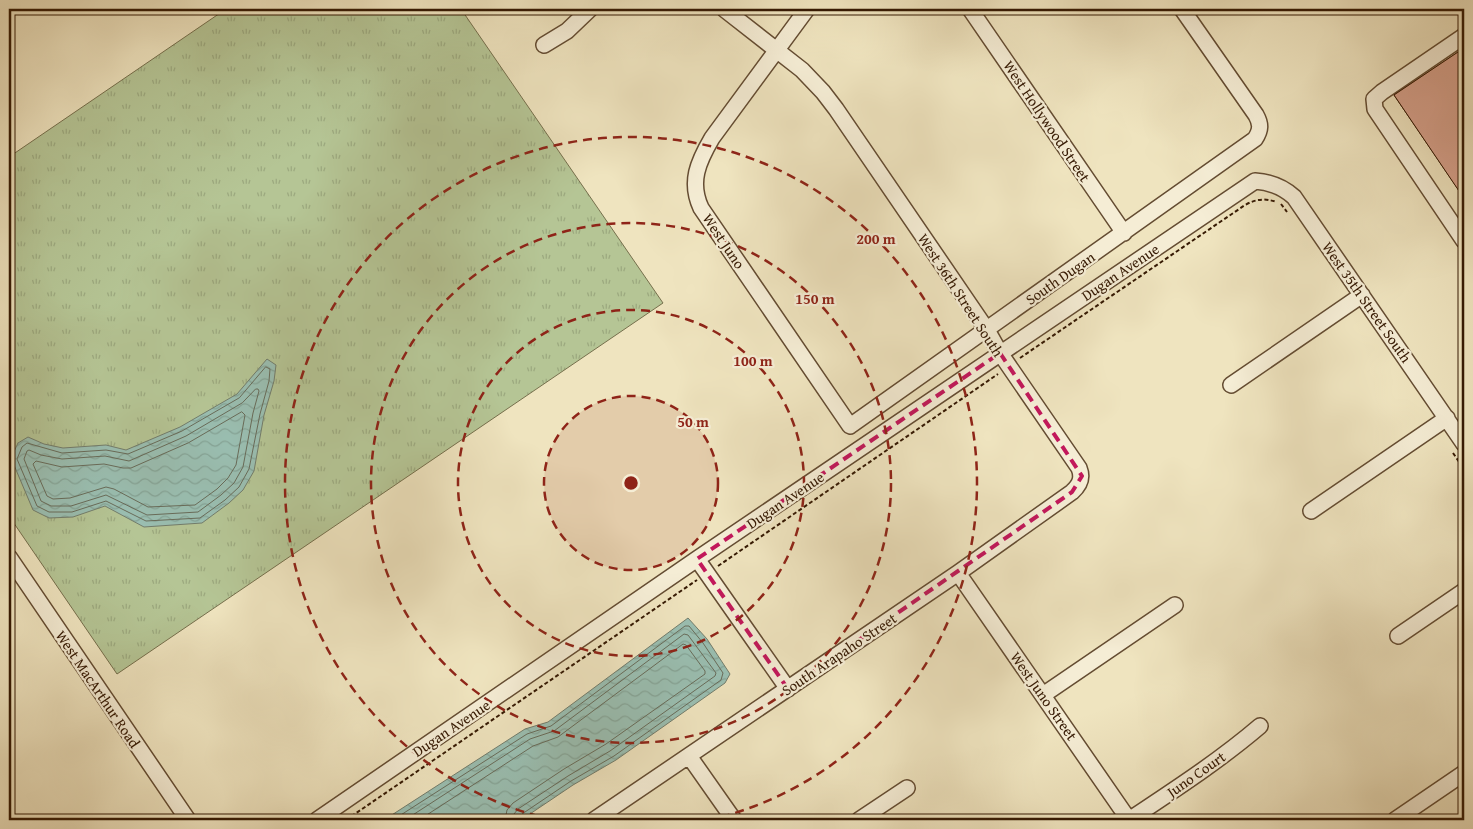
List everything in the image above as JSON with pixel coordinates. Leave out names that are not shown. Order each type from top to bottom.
[{"type":"street","points":[[544,45],[566,30],[590,9]]},
{"type":"street","name":"West 36th Street South","points":[[724,9],[802,70],[836,108],[1079,468],[1082,476],[1080,482]]},
{"type":"street","points":[[776,49],[807,9]]},
{"type":"street","name":"West Hollywood Street","points":[[970,9],[1124,233]]},
{"type":"street","name":"South Dugan","points":[[850,426],[1255,139],[1259,133],[1260,122],[1182,9]]},
{"type":"street","points":[[1464,36],[1382,92],[1374,100],[1375,109],[1464,241]]},
{"type":"street","name":"West Juno","points":[[776,49],[706,149],[695,180],[696,194],[701,208],[850,426]]},
{"type":"street","name":"West 35th Street South","points":[[1254,181],[1282,188],[1294,197],[1447,418],[1457,446]]},
{"type":"street","name":"Dugan Avenue","points":[[317,820],[1254,181]]},
{"type":"street","points":[[1231,385],[1362,295]]},
{"type":"street","points":[[1312,511],[1447,418]]},
{"type":"street","name":"South Arapaho Street","points":[[594,820],[958,573],[1072,492],[1080,482]]},
{"type":"street","name":"West MacArthur Road","points":[[9,557],[188,820]]},
{"type":"street","points":[[697,560],[788,688]]},
{"type":"street","name":"West Juno Street","points":[[958,573],[1129,820]]},
{"type":"street","points":[[1398,636],[1464,591]]},
{"type":"street","points":[[1043,696],[1175,605]]},
{"type":"street","name":"Juno Court","points":[[1129,820],[1179,787],[1244,740],[1260,726]]},
{"type":"street","points":[[689,756],[734,820]]},
{"type":"street","points":[[1395,820],[1464,773]]},
{"type":"street","points":[[859,820],[907,788]]},
{"type":"path","points":[[346,820],[1245,206],[1255,200],[1266,198],[1280,203],[1289,215]]},
{"type":"path","points":[[1457,446],[1464,469]]},
{"type":"highlighted area","points":[[1000,353],[1082,476],[1072,492],[788,689],[697,559]]},
{"type":"green space","points":[[226,9],[461,9],[663,303],[117,674],[9,516],[9,157]]},
{"type":"water","points":[[267,359],[276,365],[274,381],[264,415],[254,471],[243,490],[202,523],[144,527],[105,506],[73,517],[49,518],[33,510],[11,458],[18,443],[28,437],[44,444],[63,448],[106,445],[126,450],[180,427],[237,394]]},
{"type":"water","points":[[688,618],[707,639],[730,674],[725,683],[616,760],[573,785],[521,820],[384,820],[525,729],[548,722]]},
{"type":"building","points":[[1464,48],[1464,188],[1459,191],[1394,95]]}]
